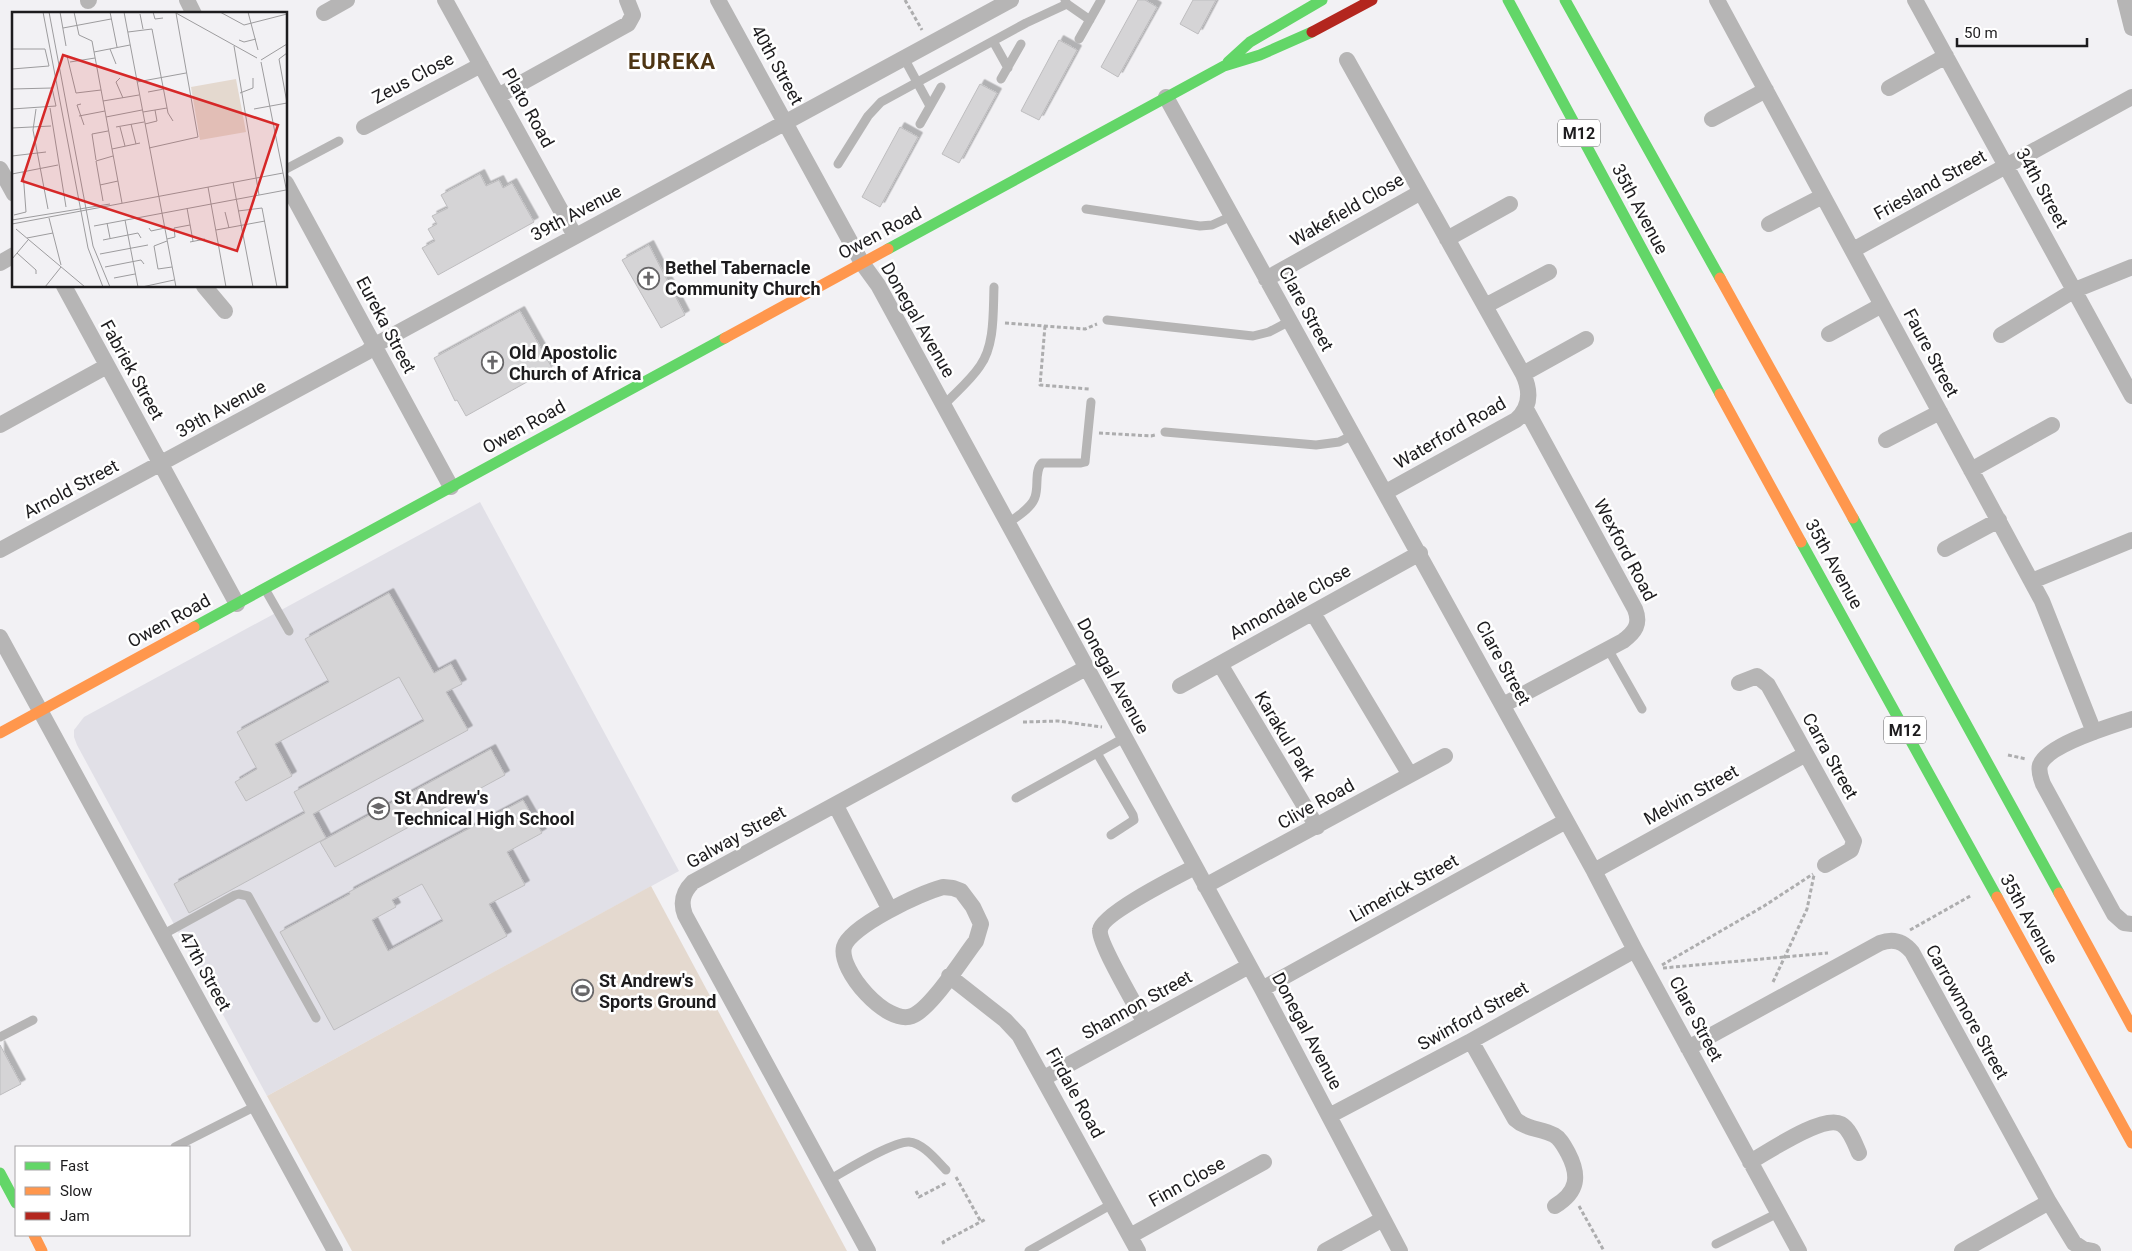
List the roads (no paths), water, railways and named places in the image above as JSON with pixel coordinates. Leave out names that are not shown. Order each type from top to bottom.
[{"type":"main road","name":"Owen Road","points":[[1224,66],[1250,42],[1322,0]]},
{"type":"main road","name":"Owen Road","points":[[0,733],[1224,66],[1260,55],[1294,41],[1372,0]]},
{"type":"main road","name":"35th Avenue","points":[[1508,0],[1673,309],[2132,1143]]},
{"type":"main road","name":"35th Avenue","points":[[1565,0],[1911,623],[2132,1027]]},
{"type":"main road","points":[[0,1173],[15,1201]]},
{"type":"main road","points":[[34,1236],[42,1251]]},
{"type":"street","points":[[187,0],[193,12]]},
{"type":"street","points":[[324,13],[347,0]]},
{"type":"street","name":"Plato Road","points":[[445,0],[575,236]]},
{"type":"street","points":[[498,96],[628,24],[633,15],[627,0]]},
{"type":"street","name":"40th Street","points":[[718,0],[785,122]]},
{"type":"street","name":"39th Avenue","points":[[161,464],[367,352],[374,345],[1011,0]]},
{"type":"street","name":"Faure Street","points":[[1717,0],[2032,582],[2057,635],[2094,732]]},
{"type":"street","name":"34th Street","points":[[1915,0],[2132,396]]},
{"type":"street","points":[[2125,0],[2132,28]]},
{"type":"street","points":[[1889,88],[1946,56]]},
{"type":"street","name":"Wakefield Close","points":[[1266,279],[1421,192],[1347,60]]},
{"type":"street","name":"Zeus Close","points":[[364,127],[481,65]]},
{"type":"street","points":[[1712,119],[1766,90]]},
{"type":"street","name":"Clare Street","points":[[1166,97],[1420,553],[1799,1251]]},
{"type":"street","name":"Friesland Street","points":[[1853,250],[2132,97]]},
{"type":"street","name":"Donegal Avenue","points":[[785,122],[862,263],[878,285],[1262,989],[1400,1251]]},
{"type":"street","points":[[0,169],[12,190]]},
{"type":"street","name":"Eureka Street","points":[[288,187],[451,487]]},
{"type":"street","name":"Waterford Road","points":[[1386,492],[1516,420],[1526,409],[1530,394],[1523,374],[1421,192]]},
{"type":"street","points":[[1770,224],[1823,196]]},
{"type":"street","points":[[1447,239],[1510,204]]},
{"type":"street","points":[[0,263],[12,256]]},
{"type":"street","points":[[2001,335],[2075,290],[2132,267]]},
{"type":"street","points":[[1485,306],[1549,272]]},
{"type":"street","name":"Fabriek Street","points":[[65,288],[237,604]]},
{"type":"street","points":[[206,288],[225,311]]},
{"type":"street","points":[[1829,334],[1882,305]]},
{"type":"street","points":[[1523,374],[1586,339]]},
{"type":"street","points":[[0,425],[108,366]]},
{"type":"street","name":"Wexford Road","points":[[1503,705],[1623,641],[1633,633],[1638,622],[1638,617],[1526,409]]},
{"type":"street","points":[[1886,440],[1940,412]]},
{"type":"street","points":[[1971,470],[2052,425]]},
{"type":"street","name":"Arnold Street","points":[[0,550],[161,464]]},
{"type":"street","points":[[1945,549],[1999,520]]},
{"type":"street","points":[[2032,582],[2132,540]]},
{"type":"street","name":"Annondale Close","points":[[1180,686],[1420,553]]},
{"type":"street","points":[[1312,612],[1410,775]]},
{"type":"street","points":[[0,637],[40,711]]},
{"type":"street","name":"Karakul Park","points":[[1220,664],[1317,827]]},
{"type":"street","name":"Galway Street","points":[[868,1251],[685,915],[682,903],[685,891],[694,882],[1086,668]]},
{"type":"street","name":"Carra Street","points":[[1739,683],[1753,676],[1763,679],[1854,841],[1851,850],[1825,866]]},
{"type":"street","name":"47th Street","points":[[40,711],[335,1251]]},
{"type":"street","points":[[2128,924],[2114,914],[2043,784],[2040,770],[2044,758],[2057,749],[2094,732],[2132,719]]},
{"type":"street","name":"Melvin Street","points":[[1594,871],[1806,754]]},
{"type":"street","name":"Clive Road","points":[[1205,886],[1445,756]]},
{"type":"street","points":[[836,806],[890,910]]},
{"type":"street","name":"Limerick Street","points":[[1262,989],[1566,821]]},
{"type":"street","points":[[1145,1023],[1104,945],[1100,930],[1102,924],[1114,913],[1195,868]]},
{"type":"street","points":[[943,887],[953,888],[965,896],[980,918],[981,930],[976,941],[949,976],[926,1006],[909,1017],[901,1018],[882,1009],[864,992],[843,956],[843,949],[848,938],[855,932],[890,910],[943,887]]},
{"type":"street","name":"Carrowmore Street","points":[[1688,1048],[1880,943],[1890,940],[1900,941],[1912,952],[2048,1202],[2074,1243],[2083,1249],[2093,1251]]},
{"type":"street","name":"Swinford Street","points":[[1329,1116],[1472,1041],[1635,950]]},
{"type":"street","name":"Shannon Street","points":[[1044,1078],[1249,966]]},
{"type":"street","name":"Firdale Road","points":[[949,976],[1014,1028],[1044,1078],[1138,1251]]},
{"type":"street","points":[[1472,1041],[1515,1119],[1529,1128],[1554,1135],[1563,1143],[1576,1172],[1571,1193],[1555,1206]]},
{"type":"street","points":[[1750,1162],[1818,1124],[1834,1122],[1846,1128],[1859,1153]]},
{"type":"street","name":"Finn Close","points":[[1130,1236],[1264,1162]]},
{"type":"street","points":[[1962,1251],[2048,1202]]},
{"type":"street","points":[[1325,1251],[1383,1219]]},
{"type":"lane","points":[[1079,39],[1101,0]]},
{"type":"lane","points":[[838,164],[875,108],[917,83],[1066,2],[1090,20]]},
{"type":"lane","points":[[993,41],[1008,68]]},
{"type":"lane","points":[[1001,79],[1021,44]]},
{"type":"lane","points":[[904,58],[930,106]]},
{"type":"lane","points":[[920,124],[941,87]]},
{"type":"lane","points":[[288,168],[339,141]]},
{"type":"lane","points":[[1086,209],[1200,226],[1212,224],[1232,216]]},
{"type":"lane","points":[[943,406],[981,366],[989,345],[994,287]]},
{"type":"lane","points":[[1107,320],[1253,336],[1269,332],[1290,321]]},
{"type":"lane","points":[[1008,524],[1032,504],[1035,498],[1038,473],[1042,463],[1081,464],[1085,462],[1091,402]]},
{"type":"lane","points":[[1165,432],[1316,445],[1339,442],[1353,435]]},
{"type":"lane","points":[[265,588],[289,632]]},
{"type":"lane","points":[[1608,649],[1642,709]]},
{"type":"lane","points":[[1016,798],[1124,738]]},
{"type":"lane","points":[[1097,753],[1134,815],[1134,820],[1131,824],[1111,835]]},
{"type":"lane","points":[[162,935],[235,895],[248,896],[316,1018]]},
{"type":"lane","points":[[0,1037],[33,1020]]},
{"type":"lane","points":[[177,1146],[256,1106]]},
{"type":"lane","points":[[829,1180],[887,1149],[898,1144],[910,1142],[918,1145],[946,1170]]},
{"type":"lane","points":[[1029,1251],[1112,1204]]},
{"type":"lane","points":[[1716,1244],[1778,1213]]},
{"type":"place","name":"Bethel Tabernacle Community Church","points":[[649,278]]},
{"type":"place","name":"Old Apostolic Church of Africa","points":[[493,363]]},
{"type":"place","name":"St Andrew's Technical High School","points":[[378,808]]},
{"type":"place","name":"St Andrew's Sports Ground","points":[[583,991]]},
{"type":"district","name":"EUREKA","points":[[672,61]]}]
